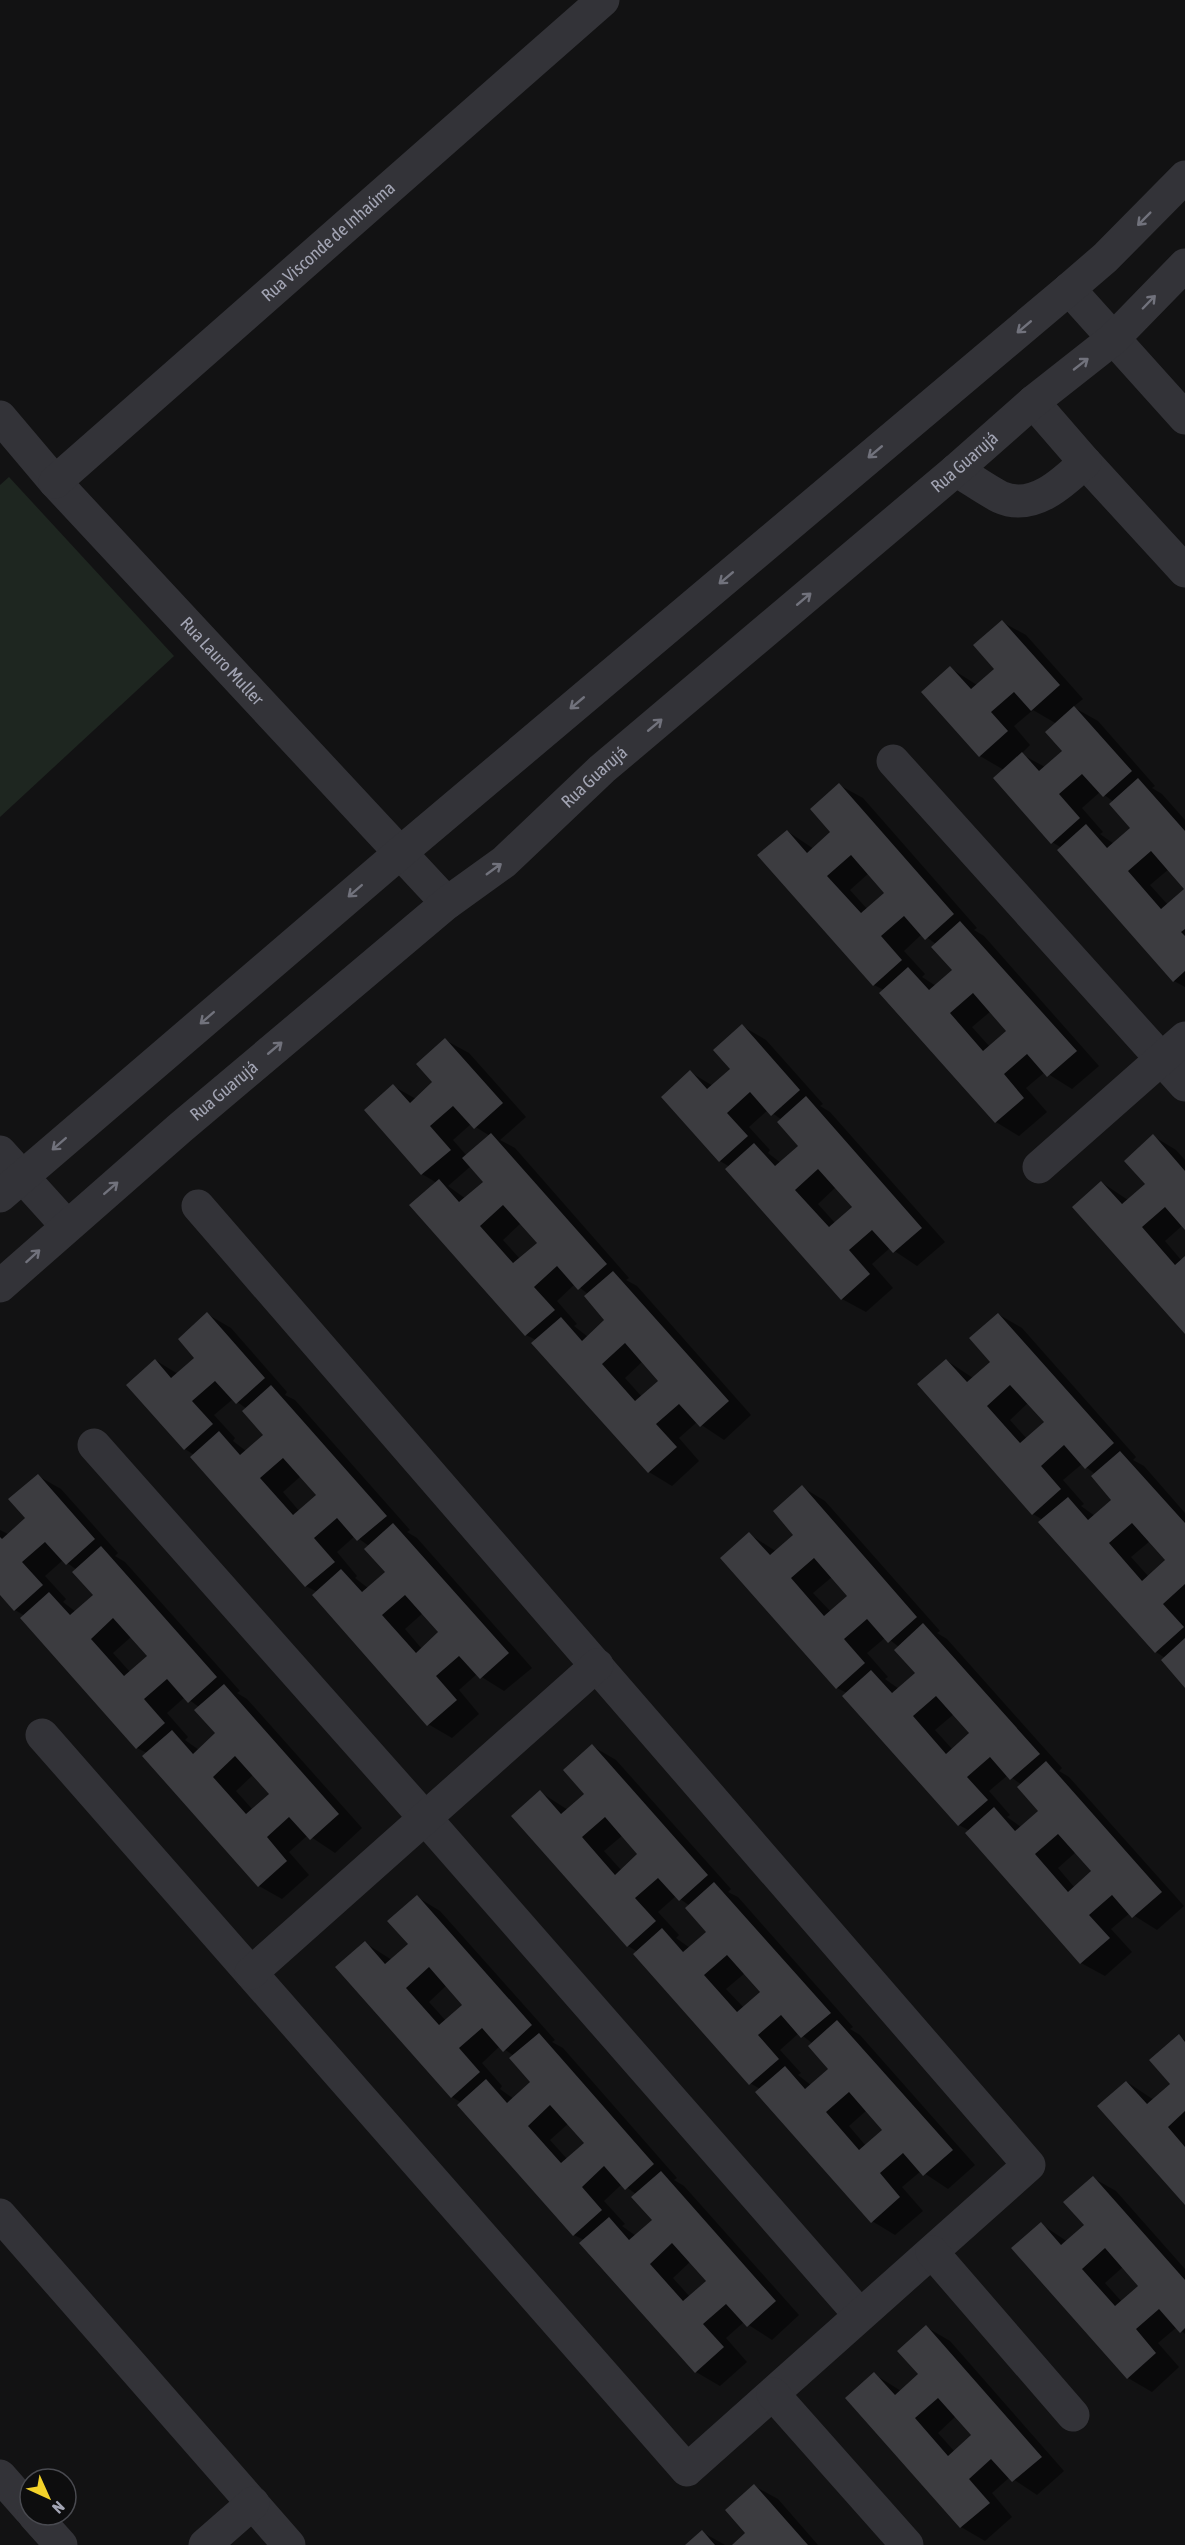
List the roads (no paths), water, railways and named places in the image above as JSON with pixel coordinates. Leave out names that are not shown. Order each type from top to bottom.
[{"type":"street","name":"Rua Visconde de Inhaúma","points":[[56,482],[603,0]]},
{"type":"street","points":[[10,1187],[400,853],[1069,289],[1105,258],[1185,177]]},
{"type":"street","name":"Rua Guarujá","points":[[0,1286],[67,1226],[447,903],[504,862],[602,770],[1033,402],[1113,339],[1185,265]]},
{"type":"street","points":[[1069,289],[1185,418]]},
{"type":"street","points":[[1033,402],[1185,571]]},
{"type":"street","name":"Rua Lauro Muller","points":[[0,417],[56,482],[447,903]]},
{"type":"street","points":[[956,470],[1003,498],[1026,501],[1058,488],[1085,462]]},
{"type":"street","points":[[893,760],[1173,1048],[1185,1085]]},
{"type":"street","points":[[1039,1167],[1173,1048]]},
{"type":"street","points":[[0,1152],[10,1187],[67,1226]]},
{"type":"street","points":[[42,1735],[687,2470],[1029,2165],[198,1206]]},
{"type":"street","points":[[94,1444],[860,2315]]},
{"type":"street","points":[[251,1972],[597,1665]]},
{"type":"street","points":[[6,2235],[289,2545]]},
{"type":"street","points":[[932,2252],[1073,2415]]},
{"type":"street","points":[[773,2394],[907,2545]]},
{"type":"street","points":[[0,2476],[18,2496]]},
{"type":"street","points":[[205,2545],[253,2503]]},
{"type":"street","points":[[45,2527],[61,2545]]}]
